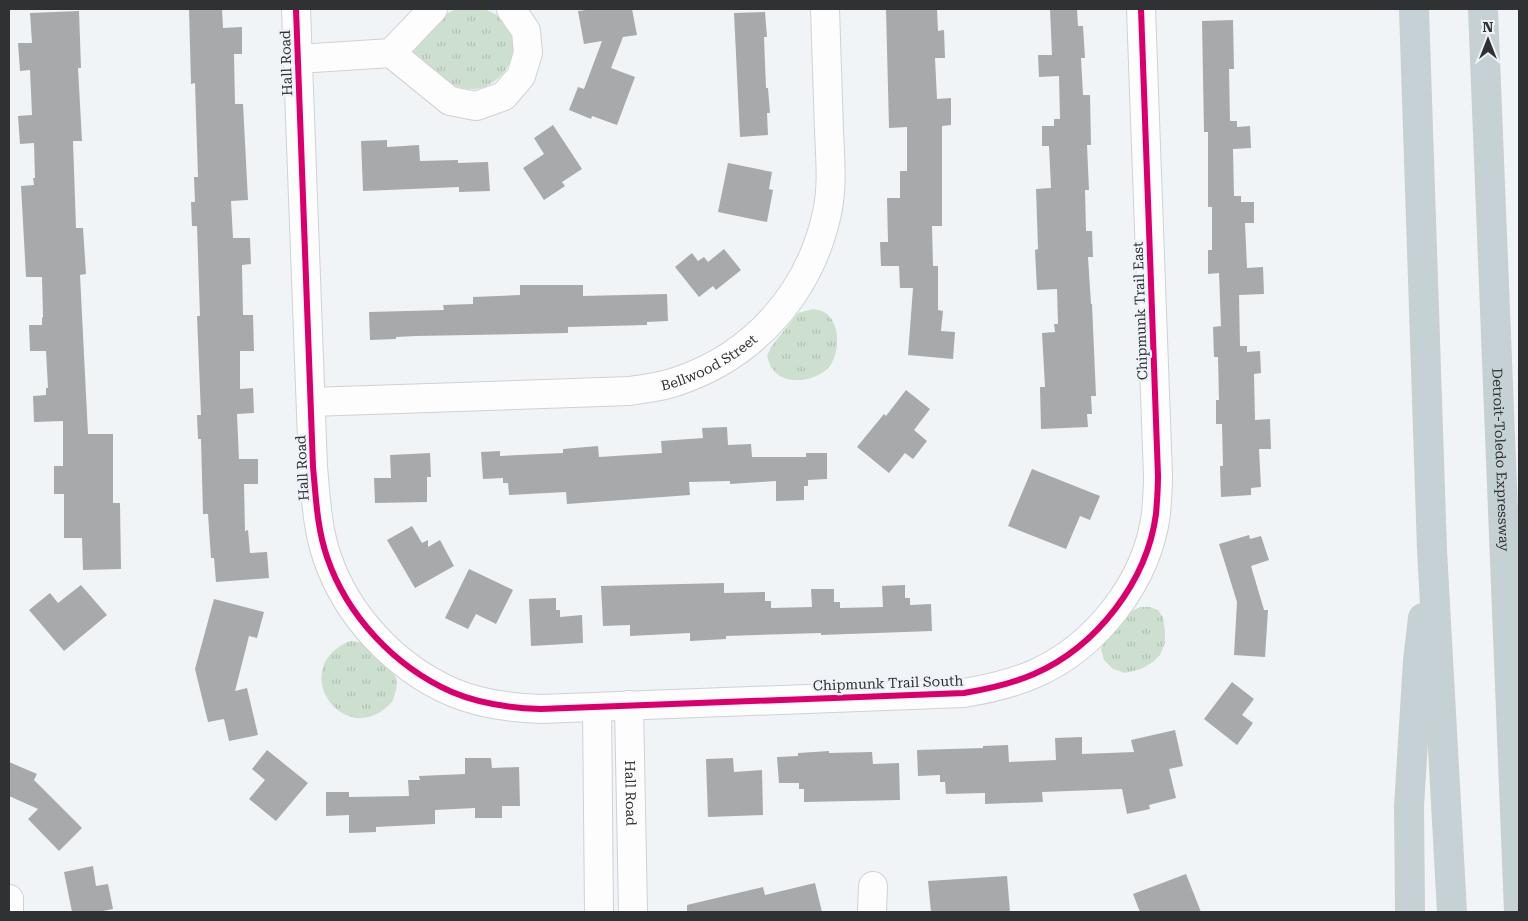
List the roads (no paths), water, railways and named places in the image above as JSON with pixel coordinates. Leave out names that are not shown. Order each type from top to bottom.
[{"type":"highway","points":[[1414,9],[1432,550],[1452,912]]},
{"type":"highway","name":"Detroit-Toledo Expressway","points":[[1483,9],[1519,912]]},
{"type":"highway","points":[[1410,912],[1409,806],[1418,661],[1432,550]]},
{"type":"street","name":"Hall Road","points":[[296,9],[317,517],[325,549],[340,588],[368,628],[390,652],[403,662],[423,676],[453,692],[484,702],[517,708],[541,709],[629,705],[633,912]]},
{"type":"street","points":[[298,59],[391,53],[433,9]]},
{"type":"street","points":[[391,53],[450,101],[476,106],[504,96],[521,76],[528,53],[526,31],[511,9]]},
{"type":"street","name":"Bellwood Street","points":[[311,402],[630,391],[678,381],[716,365],[750,343],[773,320],[798,288],[816,252],[827,212],[831,180],[825,9]]},
{"type":"street","name":"Chipmunk Trail East","points":[[1118,604],[1132,584],[1147,550],[1156,516],[1158,476],[1140,9]]},
{"type":"street","name":"Chipmunk Trail South","points":[[629,705],[964,693],[988,690],[1011,683],[1052,666],[1081,645],[1110,617],[1118,604]]},
{"type":"street","points":[[597,707],[599,912]]},
{"type":"street","points":[[9,898],[10,912]]}]
